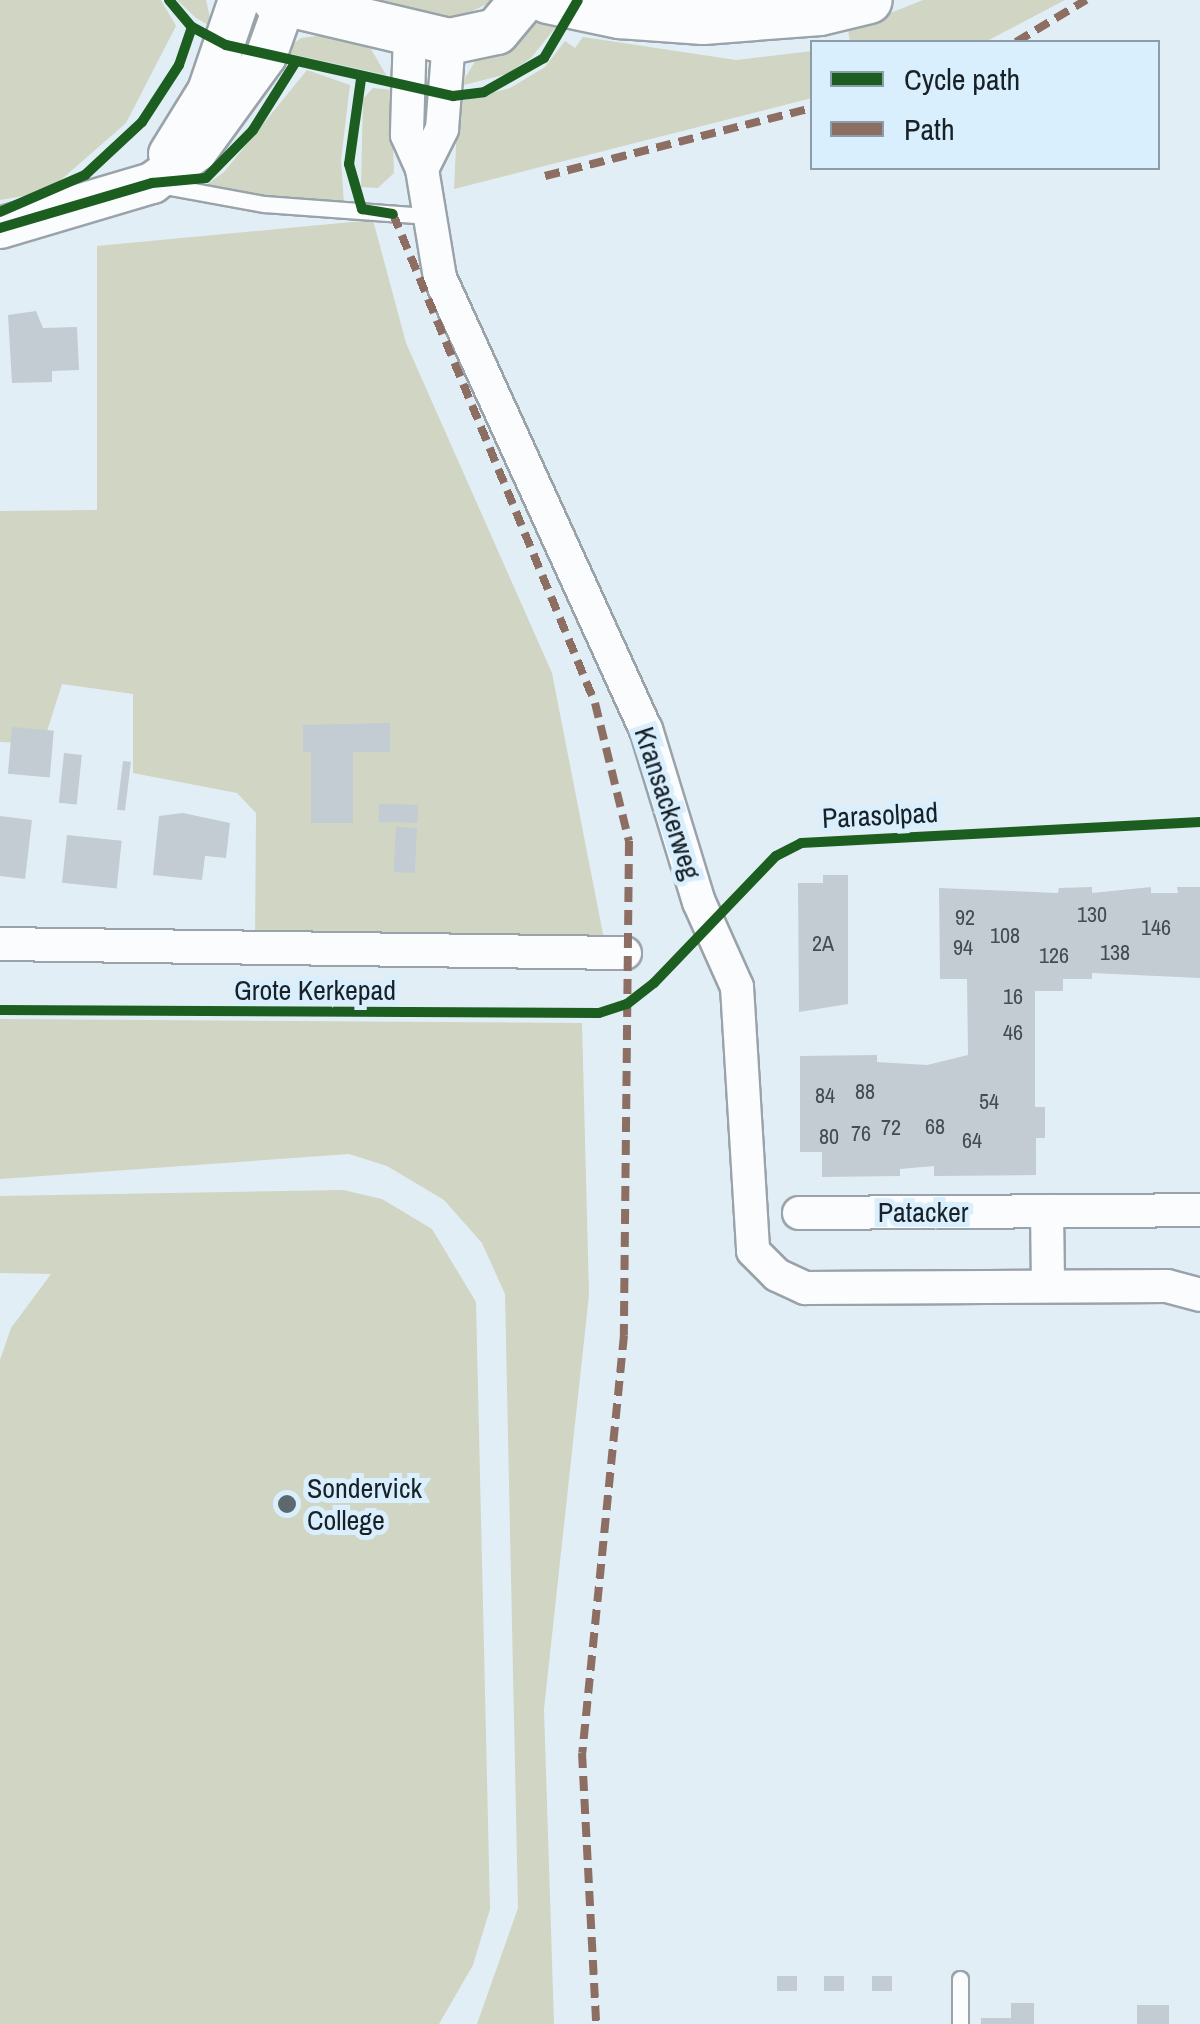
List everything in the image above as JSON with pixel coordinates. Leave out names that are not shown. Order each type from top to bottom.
[{"type":"main road","points":[[280,1],[430,36],[496,30],[522,0]]},
{"type":"main road","points":[[546,0],[619,15],[704,21],[820,12],[868,0]]},
{"type":"street","points":[[152,183],[208,91],[239,0]]},
{"type":"street","points":[[0,228],[152,183],[197,151],[233,110],[266,56],[280,1]]},
{"type":"street","name":"Kransackerweg","points":[[430,36],[407,135],[422,168],[426,216],[440,278],[646,728],[700,902],[737,987],[753,1252],[776,1275],[805,1288],[1167,1286],[1200,1295]]},
{"type":"street","name":"Grote Kerkepad","points":[[0,944],[624,953]]},
{"type":"street","name":"Patacker","points":[[799,1213],[1200,1210]]},
{"type":"street","points":[[1047,1211],[1048,1286]]},
{"type":"lane","points":[[152,183],[264,204],[426,216]]},
{"type":"lane","points":[[960,1979],[960,2024]]},
{"type":"green space","points":[[0,0],[161,0],[176,26],[126,123],[47,192],[0,200]]},
{"type":"green space","points":[[177,0],[206,0],[212,27],[196,18]]},
{"type":"green space","points":[[360,0],[495,0],[458,18]]},
{"type":"green space","points":[[923,0],[1065,0],[989,40],[850,40],[848,30]]},
{"type":"green space","points":[[563,18],[531,58],[507,74],[460,86],[479,55],[539,20]]},
{"type":"green space","points":[[332,34],[371,49],[386,75],[282,52],[301,38]]},
{"type":"green space","points":[[583,37],[736,60],[810,51],[810,99],[454,189],[458,102],[510,88],[545,67],[565,41],[575,48]]},
{"type":"green space","points":[[307,70],[350,85],[341,160],[344,204],[187,199],[224,172]]},
{"type":"green space","points":[[373,88],[391,90],[394,173],[378,188],[361,187],[363,99]]},
{"type":"green space","points":[[373,220],[406,343],[552,673],[604,939],[255,941],[256,813],[237,793],[133,773],[133,694],[62,684],[43,744],[0,742],[0,511],[97,510],[97,246]]},
{"type":"green space","points":[[0,1019],[582,1023],[589,1295],[544,1709],[554,2024],[477,2024],[518,1908],[505,1294],[482,1243],[444,1200],[387,1166],[349,1154],[0,1179]]},
{"type":"green space","name":"Sondervick College","points":[[343,1190],[382,1199],[432,1229],[476,1302],[490,1909],[473,1965],[439,2024],[0,2024],[0,1360],[11,1328],[51,1274],[0,1273],[0,1196]]},
{"type":"building","points":[[36,311],[43,328],[77,327],[79,370],[52,371],[52,382],[12,383],[8,315]]},
{"type":"building","points":[[390,723],[390,752],[353,752],[353,823],[311,823],[311,752],[303,752],[303,725]]},
{"type":"building","points":[[12,727],[54,731],[50,777],[8,774]]},
{"type":"building","points":[[64,753],[82,755],[77,805],[59,803]]},
{"type":"building","points":[[123,761],[131,762],[125,811],[117,810]]},
{"type":"building","points":[[379,804],[418,805],[418,823],[379,822]]},
{"type":"building","points":[[183,813],[230,823],[226,858],[205,856],[202,880],[153,875],[159,816]]},
{"type":"building","points":[[0,816],[32,820],[25,879],[0,876]]},
{"type":"building","points":[[396,827],[417,828],[415,873],[394,872]]},
{"type":"building","points":[[67,835],[122,841],[117,888],[62,883]]},
{"type":"building","points":[[823,875],[848,875],[848,1004],[799,1012],[798,883],[823,883]]},
{"type":"building","points":[[1092,887],[1092,893],[1151,887],[1151,893],[1178,893],[1177,887],[1200,887],[1200,978],[1092,973],[1092,979],[1063,979],[1063,991],[1035,991],[1035,1107],[1045,1107],[1045,1138],[1036,1138],[1036,1175],[934,1176],[934,1166],[900,1169],[900,1176],[822,1177],[822,1152],[800,1152],[800,1056],[877,1055],[877,1062],[927,1065],[968,1055],[967,979],[940,979],[939,888],[1058,893],[1059,888]]},
{"type":"building","points":[[777,1976],[797,1976],[797,1991],[777,1991]]},
{"type":"building","points":[[824,1976],[844,1976],[844,1991],[824,1991]]},
{"type":"building","points":[[872,1976],[892,1976],[892,1991],[872,1991]]},
{"type":"building","points":[[1011,2003],[1034,2003],[1034,2024],[981,2024],[981,2018],[1011,2018]]},
{"type":"building","points":[[1137,2005],[1169,2005],[1169,2024],[1137,2024]]},
{"type":"marked path","points":[[1019,40],[1086,0]]},
{"type":"marked path","points":[[545,176],[810,109]]},
{"type":"marked path","points":[[393,214],[595,703],[629,841],[624,1335],[582,1753],[596,2024]]},
{"type":"cycle path","points":[[169,0],[192,27],[226,45],[453,96],[484,92],[544,58],[578,0]]},
{"type":"cycle path","points":[[0,212],[85,175],[142,122],[179,65],[192,27]]},
{"type":"cycle path","points":[[0,228],[152,183],[206,178],[253,130],[295,63]]},
{"type":"cycle path","points":[[361,79],[349,164],[362,209],[393,214]]},
{"type":"cycle path","name":"Parasolpad","points":[[0,1010],[599,1013],[627,1004],[654,983],[776,856],[801,843],[1200,822]]},
{"type":"place","name":"Sondervick College","points":[[287,1504]]}]
